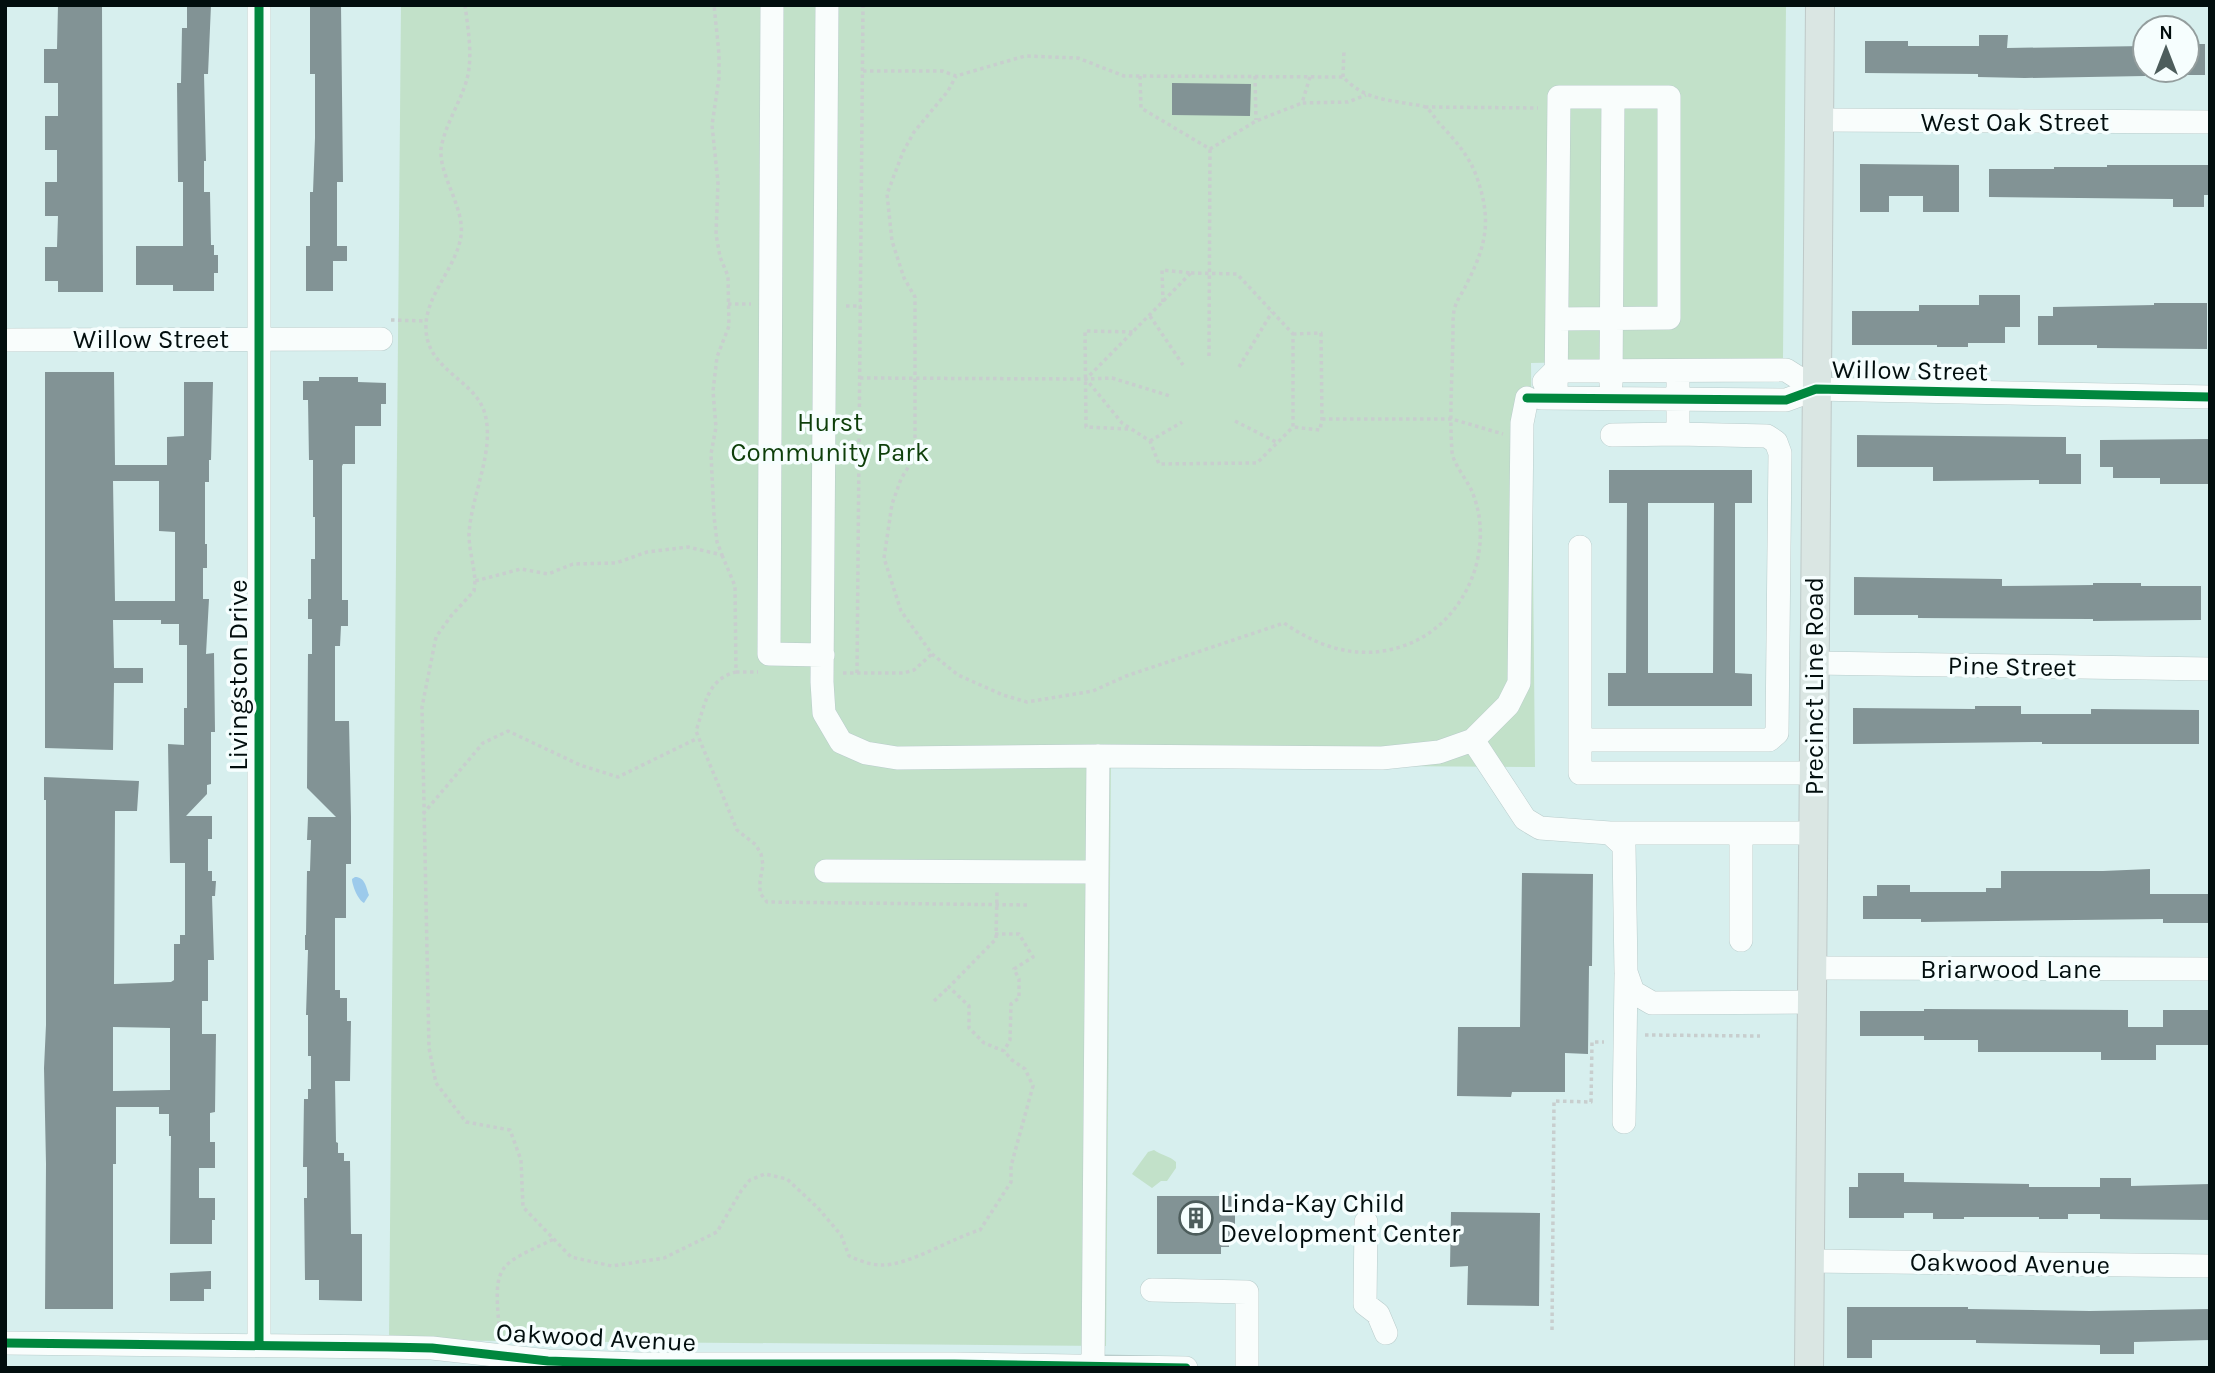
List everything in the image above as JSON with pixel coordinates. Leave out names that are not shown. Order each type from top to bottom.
[{"type":"main road","name":"Precinct Line Road","points":[[1809,1368],[1821,5]]},
{"type":"street","name":"Livingston Drive","points":[[259,5],[259,1345]]},
{"type":"street","points":[[772,5],[769,654],[823,664]]},
{"type":"street","points":[[827,5],[823,664],[824,713],[841,742],[866,753],[897,758],[1382,758],[1438,752],[1473,740],[1508,705],[1519,683],[1522,423],[1527,398],[1555,371]]},
{"type":"street","points":[[1556,397],[1559,97],[1669,97],[1669,318],[1557,319]]},
{"type":"street","points":[[1611,399],[1613,97]]},
{"type":"street","name":"West Oak Street","points":[[1819,120],[2210,122]]},
{"type":"street","name":"Willow Street","points":[[5,340],[381,339]]},
{"type":"street","name":"Willow Street","points":[[1555,371],[1786,370],[1816,389]]},
{"type":"street","points":[[1678,371],[1678,434]]},
{"type":"street","name":"Willow Street","points":[[1527,398],[1786,400],[1816,389],[2210,397]]},
{"type":"street","points":[[1580,740],[1769,740],[1777,733],[1780,453],[1776,442],[1767,436],[1612,435]]},
{"type":"street","points":[[1580,547],[1580,773],[1813,773]]},
{"type":"street","name":"Pine Street","points":[[1814,663],[2210,669]]},
{"type":"street","points":[[1473,740],[1525,819],[1540,828],[1610,833],[1813,833]]},
{"type":"street","points":[[1678,740],[1678,773]]},
{"type":"street","points":[[1093,1367],[1098,756]]},
{"type":"street","points":[[1610,833],[1624,846],[1624,1122]]},
{"type":"street","points":[[1741,833],[1741,940]]},
{"type":"street","points":[[826,871],[1097,872]]},
{"type":"street","name":"Briarwood Lane","points":[[1812,968],[2210,969]]},
{"type":"street","points":[[1626,972],[1633,992],[1652,1003],[1811,1002]]},
{"type":"street","points":[[1366,1222],[1365,1304],[1378,1314],[1386,1333]]},
{"type":"street","name":"Oakwood Avenue","points":[[1810,1261],[2210,1266]]},
{"type":"street","points":[[1152,1290],[1247,1292],[1247,1368]]},
{"type":"street","name":"Oakwood Avenue","points":[[5,1343],[432,1348],[548,1361],[639,1366],[954,1364],[1186,1368]]},
{"type":"path","points":[[465,5],[470,60],[467,79],[442,149],[461,234],[429,310],[426,330],[428,344],[441,364],[482,406],[487,432],[469,533],[474,564],[474,592],[436,637],[422,708],[429,1048],[436,1083],[466,1122],[510,1130],[521,1160],[523,1207],[571,1257],[612,1266],[664,1258],[717,1232],[750,1180],[765,1174],[787,1180],[818,1208],[841,1236],[849,1256],[859,1261],[882,1265],[917,1256],[981,1230],[1011,1182],[1011,1166],[1032,1087],[1025,1069],[1004,1051],[984,1043],[969,1028],[969,1006],[949,987]]},
{"type":"path","points":[[714,5],[719,54],[719,78],[712,125],[718,183],[716,234],[720,257],[728,276],[729,326],[717,357],[713,391],[716,427],[711,454],[717,542],[735,586],[736,672],[722,675],[712,686],[696,731],[698,738],[737,830],[757,845],[761,854],[763,865],[760,893],[767,902],[1029,905]]},
{"type":"path","points":[[857,673],[863,5]]},
{"type":"path","points":[[1343,77],[1344,50]]},
{"type":"path","points":[[863,71],[942,71],[956,76],[1025,56],[1078,58],[1124,76],[1343,77],[1366,95],[1425,107],[1559,108]]},
{"type":"path","points":[[956,76],[948,91],[914,132],[887,194],[892,242],[904,278],[915,298],[915,456],[901,479],[892,505],[884,558],[901,611],[932,654],[958,674],[1003,695],[1027,702],[1093,691],[1126,677],[1284,623],[1321,645],[1371,653],[1388,651],[1429,633],[1451,613],[1465,593],[1476,573],[1481,537],[1474,495],[1452,456],[1453,307],[1477,263],[1487,223],[1475,173],[1461,146],[1425,107]]},
{"type":"path","points":[[1140,76],[1141,108],[1210,149]]},
{"type":"path","points":[[1255,76],[1256,121]]},
{"type":"path","points":[[1303,103],[1310,77]]},
{"type":"path","points":[[1210,149],[1256,121],[1303,103],[1348,102],[1366,95]]},
{"type":"path","points":[[1209,356],[1210,149]]},
{"type":"path","points":[[1086,379],[1122,423],[1150,441],[1159,464],[1256,463],[1278,443],[1293,427],[1293,334],[1237,274],[1162,270],[1163,302]]},
{"type":"path","points":[[1086,379],[1191,273]]},
{"type":"path","points":[[728,304],[770,304]]},
{"type":"path","points":[[825,306],[860,306]]},
{"type":"path","points":[[1239,367],[1272,312]]},
{"type":"path","points":[[1150,316],[1182,365]]},
{"type":"path","points":[[1131,429],[1086,427],[1085,331],[1134,332]]},
{"type":"path","points":[[1293,334],[1321,333],[1322,419],[1320,430],[1293,427]]},
{"type":"path","points":[[860,378],[1112,378],[1170,396]]},
{"type":"path","points":[[1322,419],[1452,419],[1522,439]]},
{"type":"path","points":[[1235,421],[1278,443]]},
{"type":"path","points":[[1150,441],[1182,422]]},
{"type":"path","points":[[475,581],[521,569],[548,574],[573,564],[616,564],[647,552],[688,547],[722,555]]},
{"type":"path","points":[[823,664],[857,673],[904,673],[914,670],[932,654]]},
{"type":"path","points":[[423,814],[483,743],[508,731],[580,765],[618,777],[698,738]]},
{"type":"path","points":[[934,1001],[996,939],[996,905]]},
{"type":"path","points":[[995,934],[1019,934],[1033,957],[1014,969],[1019,979],[1019,998],[1011,1004],[1010,1040],[1004,1051]]},
{"type":"path","points":[[1552,1330],[1554,1101],[1591,1102],[1592,1042],[1605,1042],[1605,1034]]},
{"type":"path","points":[[1639,1035],[1760,1036]]},
{"type":"path","points":[[499,1325],[496,1283],[504,1266],[554,1239]]},
{"type":"green space","name":"Hurst Community Park","points":[[401,5],[1786,5],[1783,358],[1531,363],[1535,767],[1111,764],[1106,1346],[389,1340]]},
{"type":"green space","points":[[1154,1150],[1174,1160],[1176,1168],[1167,1181],[1161,1181],[1152,1188],[1132,1174],[1148,1152]]},
{"type":"water","points":[[355,877],[363,881],[367,889],[369,895],[364,903],[354,888],[352,879]]},
{"type":"building","points":[[58,5],[102,5],[103,292],[58,292],[58,281],[45,281],[45,247],[57,247],[58,216],[45,216],[45,182],[57,182],[57,150],[45,150],[45,116],[58,116],[58,83],[44,83],[44,49],[57,49]]},
{"type":"building","points":[[187,5],[211,5],[208,74],[204,74],[204,192],[210,192],[211,245],[214,245],[214,255],[218,255],[214,291],[173,291],[173,285],[136,285],[136,246],[183,246],[183,182],[178,182],[177,83],[181,83],[182,28],[187,28]]},
{"type":"building","points":[[310,5],[341,5],[343,182],[337,182],[337,246],[347,246],[347,261],[333,261],[333,291],[306,291],[306,246],[310,246],[310,192],[313,192],[315,138],[315,74],[310,74]]},
{"type":"building","points":[[1979,35],[2008,35],[2007,48],[2131,46],[2131,76],[2025,78],[1978,77],[1978,74],[1865,73],[1865,41],[1908,41],[1908,46],[1979,46]]},
{"type":"building","points":[[2201,44],[2205,44],[2205,75],[2201,75]]},
{"type":"building","points":[[1172,83],[1251,84],[1250,116],[1172,115]]},
{"type":"building","points":[[1860,164],[1959,165],[1959,212],[1923,212],[1923,196],[1889,196],[1889,212],[1860,212]]},
{"type":"building","points":[[2107,165],[2210,165],[2210,195],[2204,195],[2204,207],[2173,207],[2173,199],[1989,197],[1989,169],[2054,169]]},
{"type":"building","points":[[1979,295],[2020,295],[2020,327],[2005,327],[2005,343],[1968,343],[1968,347],[1852,345],[1852,311],[1919,311],[1919,305],[1979,305]]},
{"type":"building","points":[[2207,303],[2207,349],[2038,345],[2038,316],[2053,316],[2053,307]]},
{"type":"building","points":[[45,372],[114,372],[115,465],[167,465],[167,437],[184,436],[184,382],[213,382],[211,460],[209,482],[205,482],[207,568],[203,568],[203,599],[209,599],[206,654],[214,653],[215,732],[211,732],[211,784],[207,785],[207,794],[186,816],[212,816],[212,839],[208,839],[208,871],[212,871],[212,881],[216,881],[215,896],[212,896],[214,960],[208,960],[208,1001],[202,1001],[202,1034],[216,1034],[215,1112],[210,1113],[210,1142],[215,1142],[215,1168],[199,1168],[199,1198],[215,1198],[215,1220],[212,1220],[212,1244],[170,1244],[169,1114],[159,1114],[159,1107],[116,1107],[116,1164],[113,1164],[113,1309],[45,1309],[44,777],[139,781],[137,811],[115,811],[114,984],[171,982],[174,980],[174,944],[180,944],[180,935],[185,935],[185,863],[170,863],[168,744],[184,745],[184,708],[187,708],[187,645],[179,645],[179,624],[161,624],[161,620],[113,620],[114,668],[143,668],[143,683],[114,683],[113,750],[45,748]],"holes":[[[113,481],[159,481],[159,531],[175,532],[175,601],[115,601]],[[113,1027],[170,1028],[170,1090],[113,1091]]]},
{"type":"building","points":[[319,377],[358,377],[358,382],[386,383],[386,404],[381,404],[381,426],[355,426],[355,464],[342,466],[342,600],[348,600],[348,626],[341,626],[340,646],[335,646],[335,721],[349,721],[351,817],[351,864],[346,864],[346,918],[335,918],[335,990],[340,990],[340,998],[347,998],[347,1021],[351,1021],[350,1081],[335,1081],[336,1142],[338,1153],[344,1153],[344,1161],[350,1161],[351,1234],[362,1234],[362,1301],[319,1300],[319,1280],[305,1280],[304,1198],[307,1198],[307,1167],[303,1167],[304,1099],[308,1099],[308,1089],[311,1089],[311,1056],[308,1056],[306,1015],[308,950],[305,950],[307,871],[310,871],[311,840],[307,840],[308,817],[336,817],[307,788],[308,654],[312,654],[312,619],[308,619],[308,599],[311,599],[311,559],[315,559],[315,517],[313,460],[309,460],[308,400],[303,400],[303,381],[319,381]]},
{"type":"building","points":[[1857,435],[2066,437],[2066,454],[2081,454],[2081,484],[2039,484],[2039,480],[1933,481],[1933,467],[1857,467]]},
{"type":"building","points":[[2209,439],[2209,484],[2160,484],[2160,478],[2113,478],[2113,467],[2100,467],[2100,440]]},
{"type":"building","points":[[1609,470],[1752,470],[1752,503],[1735,503],[1735,673],[1752,674],[1752,706],[1608,706],[1608,673],[1626,673],[1627,503],[1609,503]],"holes":[[[1648,503],[1714,503],[1713,673],[1648,673]]]},
{"type":"building","points":[[1854,577],[2002,579],[2002,586],[2141,583],[2141,586],[2201,586],[2201,620],[2093,621],[1854,615]]},
{"type":"building","points":[[1975,706],[2021,706],[2021,714],[2091,714],[2091,709],[2199,710],[2199,744],[1853,744],[1853,708],[1975,709]]},
{"type":"building","points":[[2150,869],[2150,894],[2210,894],[2210,923],[2163,923],[2163,919],[1921,922],[1921,919],[1863,919],[1863,896],[1877,896],[1877,885],[1910,885],[1910,892],[1986,892],[1986,888],[2001,888],[2001,871]]},
{"type":"building","points":[[1522,873],[1593,874],[1588,1054],[1565,1053],[1565,1092],[1512,1092],[1511,1097],[1457,1096],[1458,1027],[1520,1027]]},
{"type":"building","points":[[2128,1010],[2128,1027],[2163,1027],[2163,1010],[2210,1010],[2210,1045],[2156,1045],[2156,1060],[2101,1060],[2101,1052],[1978,1052],[1978,1040],[1924,1040],[1924,1036],[1860,1036],[1860,1011]]},
{"type":"building","points":[[1858,1173],[1904,1173],[1904,1182],[2029,1184],[2029,1187],[2100,1187],[2100,1178],[2131,1178],[2131,1186],[2210,1184],[2210,1220],[2100,1219],[2100,1214],[2068,1214],[2068,1219],[1933,1219],[1933,1213],[1904,1213],[1904,1218],[1849,1218],[1849,1187],[1858,1187]]},
{"type":"building","name":"Linda-Kay Child Development Center","points":[[1157,1196],[1235,1196],[1235,1240],[1229,1240],[1229,1247],[1221,1247],[1221,1254],[1157,1254]]},
{"type":"building","points":[[1451,1212],[1540,1213],[1539,1306],[1467,1305],[1468,1266],[1450,1267]]},
{"type":"building","points":[[211,1271],[211,1289],[204,1289],[204,1301],[170,1301],[170,1273]]},
{"type":"building","points":[[1847,1307],[2090,1311],[2210,1309],[2210,1340],[2134,1342],[2134,1354],[2100,1354],[2100,1345],[1976,1343],[1976,1340],[1872,1340],[1872,1358],[1847,1358]]},
{"type":"cycle path","points":[[259,5],[259,1345]]},
{"type":"cycle path","points":[[1527,398],[1786,400],[1816,389],[2210,397]]},
{"type":"cycle path","points":[[5,1343],[432,1348],[548,1361],[639,1364],[954,1364],[1186,1368]]},
{"type":"place","name":"Linda-Kay Child Development Center","points":[[1196,1218]]}]
